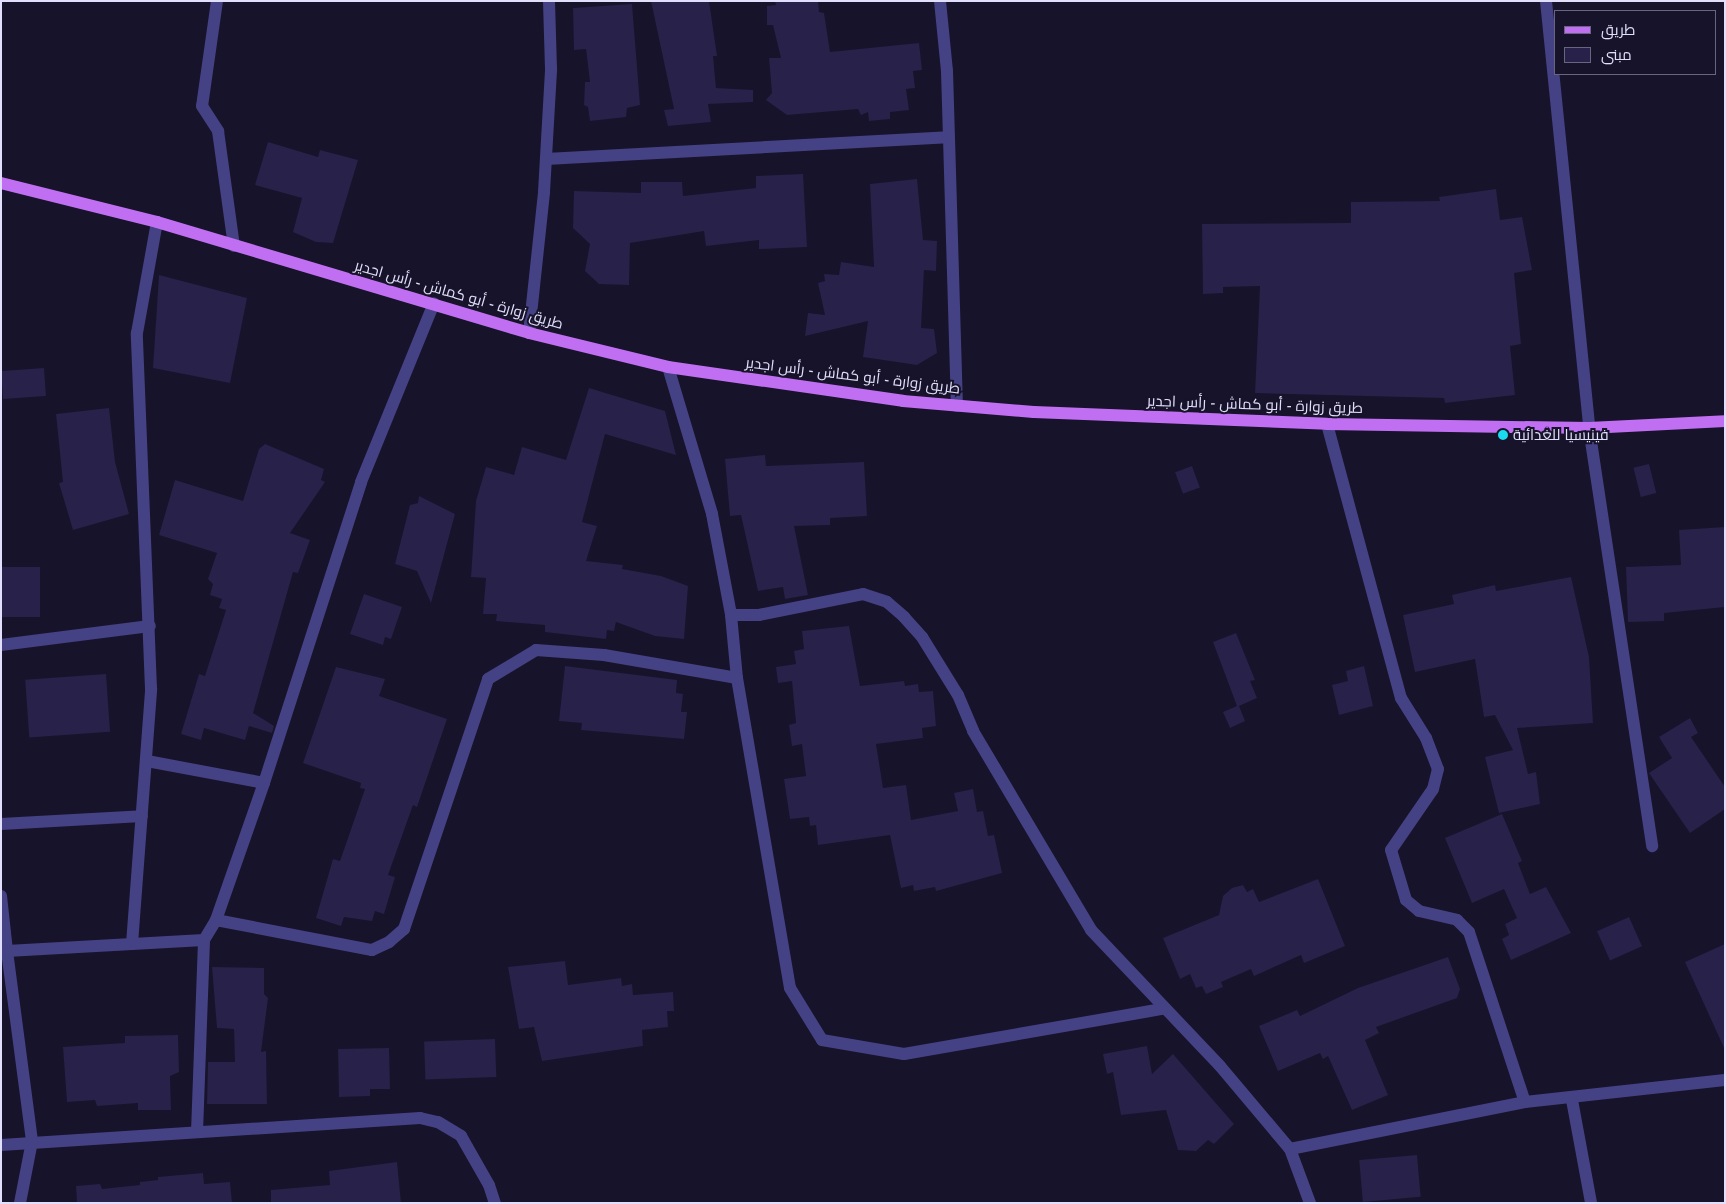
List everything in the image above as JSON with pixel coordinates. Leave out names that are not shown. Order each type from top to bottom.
[{"type":"main road","name":"طريق زوارة - أبو كماش - رأس اجدير","points":[[1,183],[157,222],[434,303],[529,333],[668,366],[957,406],[1327,424],[1589,428],[1725,421]]},
{"type":"street","points":[[216,1],[202,106],[218,131],[234,246]]},
{"type":"street","points":[[529,333],[546,159],[549,1]]},
{"type":"street","points":[[940,1],[947,70],[947,137],[957,406]]},
{"type":"street","points":[[1546,1],[1589,428],[1652,846]]},
{"type":"street","points":[[546,159],[947,137]]},
{"type":"street","points":[[132,944],[147,761],[150,626],[137,332],[157,222]]},
{"type":"street","points":[[197,1132],[204,940],[216,920],[264,783],[361,482],[434,303]]},
{"type":"street","points":[[668,366],[712,514],[731,615],[737,678],[790,988],[822,1040],[904,1054],[1162,1010]]},
{"type":"street","points":[[1327,424],[1401,698],[1426,738],[1438,769],[1433,789],[1391,850],[1406,900],[1419,911],[1457,920],[1469,932],[1525,1102]]},
{"type":"street","points":[[731,615],[759,615],[863,594],[887,602],[904,617],[922,637],[958,695],[972,731],[1091,930],[1162,1010],[1220,1066],[1290,1149],[1310,1203]]},
{"type":"street","points":[[1,645],[150,626]]},
{"type":"street","points":[[216,920],[372,950],[389,942],[404,929],[488,679],[536,650],[604,655],[737,678]]},
{"type":"street","points":[[147,761],[264,783]]},
{"type":"street","points":[[1,824],[142,816]]},
{"type":"street","points":[[1,896],[32,1141],[20,1203]]},
{"type":"street","points":[[7,951],[204,940]]},
{"type":"street","points":[[1290,1149],[1525,1102],[1572,1100],[1725,1080]]},
{"type":"street","points":[[1572,1100],[1591,1203]]},
{"type":"street","points":[[1,1145],[32,1141],[420,1118],[438,1122],[461,1136],[489,1185],[495,1203]]},
{"type":"building","points":[[651,1],[709,1],[717,56],[713,56],[716,88],[753,90],[753,102],[708,104],[711,122],[668,126],[664,110],[674,109]]},
{"type":"building","points":[[775,1],[818,1],[819,12],[824,13],[830,52],[919,43],[922,70],[913,71],[915,88],[906,89],[909,110],[890,112],[890,119],[869,121],[868,112],[861,115],[858,109],[787,115],[766,100],[772,93],[769,58],[781,58],[773,25],[767,25],[767,6],[776,5]]},
{"type":"building","points":[[632,4],[640,105],[627,108],[626,117],[590,121],[588,107],[584,105],[585,82],[590,82],[586,49],[574,50],[573,8]]},
{"type":"building","points":[[268,142],[318,157],[320,150],[358,160],[333,243],[316,242],[293,232],[302,198],[255,185]]},
{"type":"building","points":[[803,174],[807,247],[759,249],[759,240],[706,246],[704,231],[630,243],[629,285],[599,284],[585,271],[590,244],[573,228],[574,191],[641,193],[641,182],[682,182],[683,196],[756,188],[756,176]]},
{"type":"building","points":[[917,179],[923,240],[937,241],[936,271],[924,270],[921,328],[934,329],[937,353],[917,365],[863,357],[868,321],[805,336],[808,313],[825,315],[818,283],[825,281],[824,274],[839,275],[841,262],[874,267],[870,184]]},
{"type":"building","points":[[1496,189],[1500,220],[1522,217],[1532,270],[1514,273],[1521,344],[1510,346],[1515,395],[1445,403],[1444,398],[1255,393],[1260,286],[1223,287],[1223,293],[1203,294],[1202,224],[1351,223],[1351,202],[1440,201],[1439,197]]},
{"type":"building","points":[[159,275],[247,298],[230,383],[153,368]]},
{"type":"building","points":[[44,368],[46,396],[3,399],[1,371]]},
{"type":"building","points":[[589,388],[665,411],[676,455],[605,434],[582,522],[597,526],[586,561],[623,565],[622,569],[661,576],[688,586],[684,639],[655,636],[616,622],[614,631],[607,630],[606,639],[545,632],[545,625],[496,621],[497,614],[483,614],[486,578],[471,577],[476,501],[486,467],[514,475],[522,447],[566,460]]},
{"type":"building","points":[[109,408],[115,462],[129,514],[73,530],[59,483],[63,482],[56,414]]},
{"type":"building","points":[[265,444],[324,469],[321,480],[325,482],[290,533],[310,540],[298,573],[293,572],[253,713],[274,726],[272,733],[249,726],[245,740],[204,728],[201,740],[181,734],[199,674],[205,676],[226,610],[219,608],[222,599],[210,595],[213,584],[208,579],[217,553],[159,535],[175,480],[243,501],[259,449]]},
{"type":"building","points":[[765,455],[766,466],[864,462],[867,516],[830,518],[830,525],[794,526],[808,595],[785,599],[783,587],[758,591],[741,515],[730,516],[725,459]]},
{"type":"building","points":[[1649,464],[1656,493],[1641,497],[1633,468]]},
{"type":"building","points":[[1192,466],[1200,488],[1183,494],[1175,472]]},
{"type":"building","points":[[419,496],[455,514],[431,603],[417,571],[395,564],[410,505],[418,503]]},
{"type":"building","points":[[1725,527],[1725,607],[1664,613],[1664,621],[1628,622],[1626,567],[1681,565],[1679,530]]},
{"type":"building","points":[[1,567],[40,567],[40,617],[1,617]]},
{"type":"building","points":[[1571,577],[1589,657],[1593,723],[1517,728],[1528,774],[1536,772],[1540,804],[1499,813],[1485,757],[1513,750],[1495,715],[1484,717],[1475,659],[1415,672],[1403,615],[1454,604],[1452,595],[1495,585],[1496,591]]},
{"type":"building","points":[[364,594],[402,607],[391,639],[385,637],[383,645],[350,634]]},
{"type":"building","points":[[849,626],[860,686],[904,681],[905,686],[918,684],[919,692],[933,691],[936,726],[922,728],[923,738],[876,744],[883,788],[906,785],[911,820],[958,811],[954,793],[973,789],[977,812],[983,811],[988,836],[994,835],[1002,873],[936,891],[935,887],[914,891],[913,885],[901,888],[890,835],[818,845],[816,825],[810,826],[809,817],[790,819],[784,779],[806,776],[802,744],[792,746],[789,725],[796,723],[792,681],[778,683],[776,667],[796,664],[794,651],[804,649],[802,631]]},
{"type":"building","points":[[1236,633],[1255,680],[1250,681],[1257,698],[1239,706],[1245,721],[1230,728],[1223,712],[1237,706],[1213,642]]},
{"type":"building","points":[[565,666],[677,680],[676,693],[683,694],[681,712],[687,712],[684,739],[581,730],[582,723],[559,721]]},
{"type":"building","points":[[1364,666],[1373,706],[1339,715],[1332,685],[1348,681],[1346,671]]},
{"type":"building","points":[[336,667],[385,679],[379,696],[447,719],[417,807],[413,805],[388,875],[395,877],[384,914],[375,911],[372,921],[344,917],[341,926],[316,918],[333,859],[340,861],[365,789],[360,788],[361,783],[303,763]]},
{"type":"building","points":[[106,674],[110,732],[29,738],[25,680]]},
{"type":"building","points":[[1690,718],[1698,733],[1691,737],[1725,787],[1725,809],[1690,833],[1649,773],[1672,758],[1659,737]]},
{"type":"building","points":[[1502,814],[1522,861],[1518,863],[1530,894],[1546,887],[1571,933],[1511,960],[1502,939],[1509,935],[1505,924],[1517,918],[1504,889],[1472,903],[1445,838]]},
{"type":"building","points":[[1318,879],[1345,946],[1304,963],[1301,955],[1254,976],[1251,969],[1221,982],[1223,987],[1206,994],[1202,986],[1196,988],[1190,974],[1180,979],[1163,938],[1219,915],[1223,896],[1232,888],[1243,885],[1247,892],[1253,889],[1259,902]]},
{"type":"building","points":[[1629,917],[1642,946],[1610,960],[1597,931]]},
{"type":"building","points":[[1725,944],[1725,1050],[1685,962]]},
{"type":"building","points":[[1448,957],[1460,989],[1457,998],[1376,1027],[1379,1033],[1365,1040],[1388,1095],[1352,1110],[1328,1056],[1323,1059],[1320,1053],[1278,1071],[1259,1026],[1297,1010],[1300,1016],[1358,988]]},
{"type":"building","points":[[565,961],[568,985],[621,978],[622,986],[632,984],[633,995],[673,992],[674,1011],[667,1011],[668,1027],[642,1030],[643,1046],[542,1061],[534,1027],[519,1029],[508,967]]},
{"type":"building","points":[[212,967],[264,968],[264,994],[268,998],[261,1052],[266,1051],[267,1104],[207,1104],[208,1062],[235,1062],[234,1029],[217,1028]]},
{"type":"building","points":[[178,1035],[179,1072],[170,1076],[171,1110],[138,1110],[138,1103],[97,1106],[95,1100],[67,1102],[63,1047],[125,1043],[125,1036]]},
{"type":"building","points":[[495,1039],[496,1077],[425,1079],[424,1041]]},
{"type":"building","points":[[1147,1046],[1152,1074],[1173,1054],[1234,1124],[1214,1144],[1208,1140],[1196,1151],[1178,1150],[1166,1110],[1121,1115],[1113,1072],[1107,1074],[1103,1054]]},
{"type":"building","points":[[389,1048],[390,1089],[370,1089],[370,1096],[339,1097],[338,1049]]},
{"type":"building","points":[[1417,1155],[1421,1197],[1363,1202],[1359,1160]]},
{"type":"building","points":[[397,1162],[401,1203],[271,1203],[271,1190],[330,1185],[329,1171]]},
{"type":"building","points":[[203,1173],[204,1184],[230,1182],[232,1203],[77,1203],[76,1186],[100,1184],[102,1189],[140,1185],[140,1182],[158,1180],[158,1177]]},
{"type":"place","name":"فينيسيا للغدائية","points":[[1503,435]]}]
